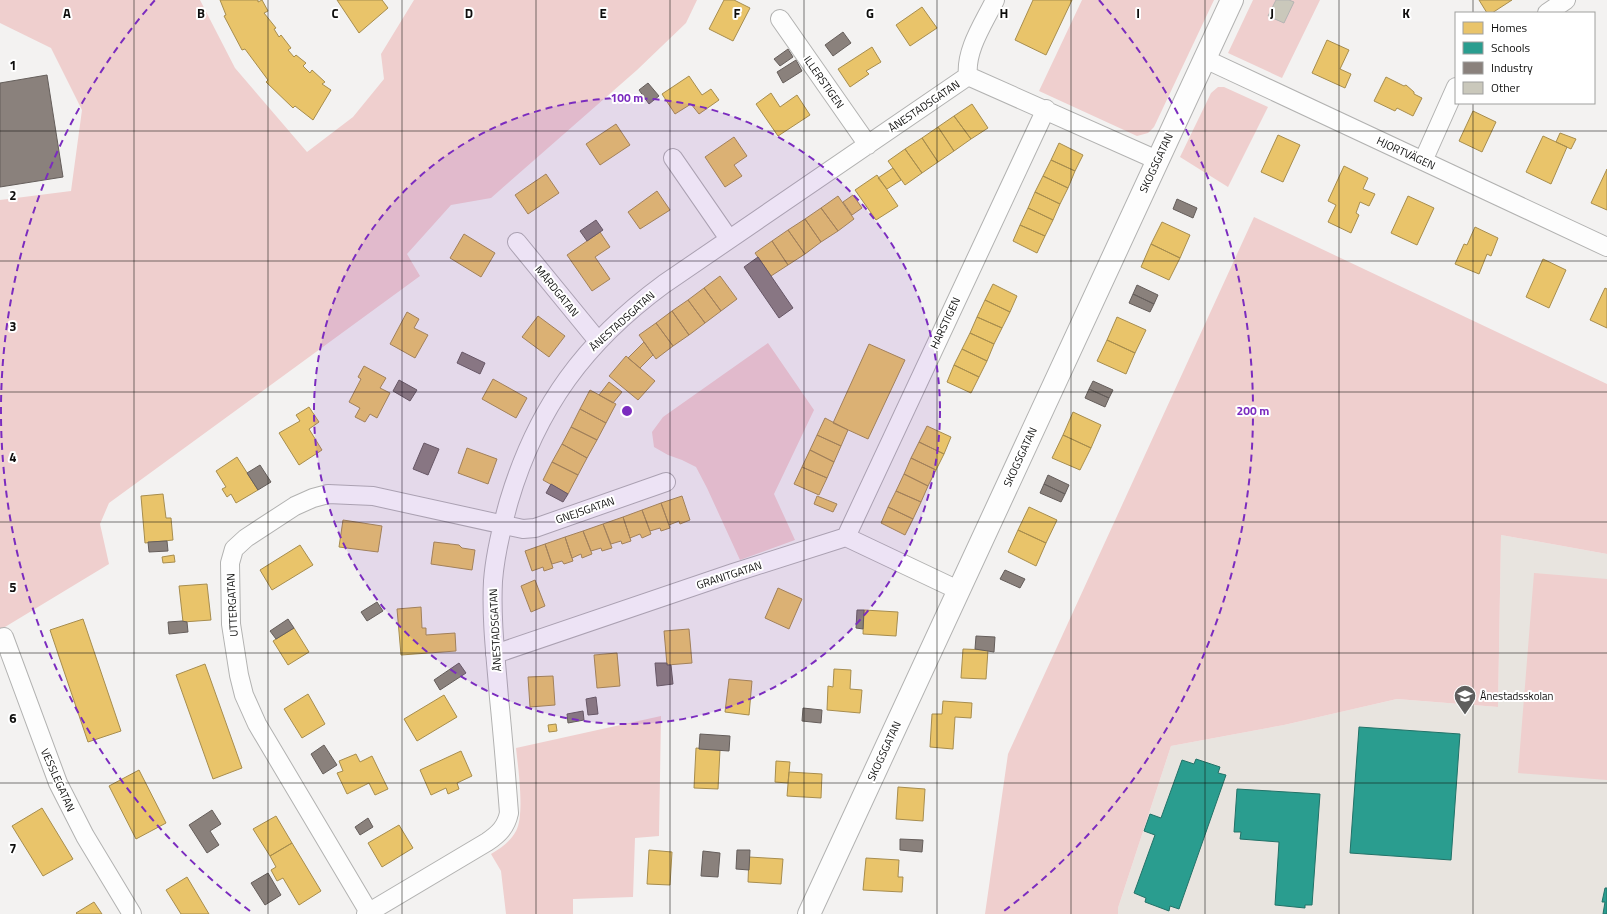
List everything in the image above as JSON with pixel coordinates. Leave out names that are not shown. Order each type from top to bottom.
[{"type":"street","points":[[968,76],[967,65],[969,54],[995,0]]},
{"type":"street","name":"SKOGSGATAN","points":[[809,914],[1232,0]]},
{"type":"street","points":[[1548,12],[1566,0]]},
{"type":"street","name":"ILLERSTIGEN","points":[[780,19],[868,145]]},
{"type":"street","name":"HJORTVÄGEN","points":[[1205,59],[1607,247]]},
{"type":"street","name":"ÅNESTADSGATAN","points":[[369,914],[498,835],[505,827],[509,812],[492,619],[493,579],[502,525],[528,447],[542,418],[574,369],[598,341],[644,299],[729,239],[968,76],[1046,109],[1157,160]]},
{"type":"street","points":[[1423,161],[1455,89]]},
{"type":"street","name":"HARSTIGEN","points":[[846,538],[1046,109]]},
{"type":"street","points":[[674,158],[729,239]]},
{"type":"street","name":"MÅRDGATAN","points":[[516,242],[598,341]]},
{"type":"street","name":"GNEJSGATAN","points":[[502,525],[523,529],[535,528],[666,482]]},
{"type":"street","name":"UTTERGATAN","points":[[369,914],[278,759],[247,702],[239,675],[231,624],[229,582],[231,556],[237,544],[295,506],[313,498],[328,494],[373,496],[502,525]]},
{"type":"street","points":[[846,538],[958,590]]},
{"type":"street","name":"GRANITGATAN","points":[[495,654],[733,573],[846,538]]},
{"type":"street","name":"VESSLEGATAN","points":[[4,637],[58,783],[85,836],[132,914]]},
{"type":"shaded area","points":[[0,0],[200,0],[235,68],[307,152],[353,117],[384,79],[381,54],[414,0],[697,0],[686,23],[637,70],[491,198],[451,205],[407,254],[420,276],[109,503],[100,524],[109,564],[0,630],[0,200],[71,191],[82,110],[51,48],[0,23]]},
{"type":"shaded area","points":[[1082,0],[1214,0],[1154,127],[1148,133],[1137,136],[1039,91]]},
{"type":"shaded area","points":[[1253,0],[1320,0],[1282,78],[1228,53]]},
{"type":"shaded area","points":[[1218,87],[1224,87],[1268,107],[1228,187],[1180,157],[1211,93]]},
{"type":"shaded area","points":[[1254,217],[1607,384],[1607,554],[1501,535],[1498,707],[1397,699],[1284,725],[1171,746],[1118,908],[1118,914],[985,914],[1008,754]]},
{"type":"shaded area","points":[[768,343],[814,410],[774,494],[795,540],[740,560],[696,467],[668,455],[654,447],[652,432],[663,417]]},
{"type":"shaded area","name":"Ånestadsskolan","points":[[1501,535],[1607,554],[1607,914],[1118,914],[1118,908],[1171,746],[1284,725],[1397,699],[1498,707]]},
{"type":"shaded area","points":[[1534,573],[1607,579],[1607,780],[1518,773]]},
{"type":"shaded area","points":[[661,716],[659,836],[635,838],[633,897],[573,899],[573,914],[506,914],[501,871],[491,854],[508,842],[519,824],[520,791],[516,748]]},
{"type":"building: Homes","points":[[220,0],[258,0],[258,2],[262,0],[268,11],[264,13],[276,28],[274,29],[279,37],[281,35],[291,48],[288,50],[294,57],[296,55],[306,63],[303,66],[310,73],[312,70],[325,82],[322,84],[331,90],[313,120],[295,106],[293,108],[266,82],[268,80],[245,49],[242,50],[224,16],[226,15]]},
{"type":"building: Homes","points":[[337,0],[382,0],[388,8],[359,33]]},
{"type":"building: Homes","points":[[724,0],[734,0],[750,8],[733,41],[709,29]]},
{"type":"building: Homes","points":[[1033,0],[1072,0],[1046,55],[1015,40]]},
{"type":"building: Homes","points":[[1479,0],[1512,0],[1494,12],[1486,12]]},
{"type":"building: Homes","points":[[922,7],[937,28],[910,46],[896,25]]},
{"type":"building: Homes","points":[[1327,40],[1349,50],[1340,69],[1351,74],[1345,88],[1312,73]]},
{"type":"building: Homes","points":[[872,47],[881,62],[866,71],[869,74],[850,87],[838,69]]},
{"type":"building: Homes","points":[[689,76],[702,95],[711,89],[719,100],[699,114],[691,104],[675,114],[662,94]]},
{"type":"building: Homes","points":[[1386,77],[1404,86],[1406,85],[1414,92],[1414,94],[1422,98],[1413,116],[1397,108],[1395,111],[1374,101]]},
{"type":"building: Homes","points":[[771,93],[780,107],[797,95],[810,115],[778,136],[756,104]]},
{"type":"building: Homes","points":[[972,104],[988,128],[971,139],[954,116]]},
{"type":"building: Homes","points":[[1473,111],[1496,122],[1482,152],[1459,141]]},
{"type":"building: Homes","points":[[954,116],[971,139],[954,151],[938,127]]},
{"type":"building: Homes","points":[[616,124],[630,145],[600,165],[586,144]]},
{"type":"building: Homes","points":[[938,127],[954,151],[938,162],[922,138]]},
{"type":"building: Homes","points":[[1560,133],[1576,139],[1571,149],[1556,142]]},
{"type":"building: Homes","points":[[1278,135],[1300,145],[1283,182],[1261,172]]},
{"type":"building: Homes","points":[[1543,136],[1567,147],[1551,184],[1526,172]]},
{"type":"building: Homes","points":[[734,137],[747,156],[734,165],[742,176],[725,187],[705,157]]},
{"type":"building: Homes","points":[[922,138],[938,162],[922,173],[905,149]]},
{"type":"building: Homes","points":[[1059,143],[1083,155],[1075,171],[1051,160]]},
{"type":"building: Homes","points":[[905,149],[922,173],[905,185],[888,161]]},
{"type":"building: Homes","points":[[1051,160],[1075,171],[1068,188],[1043,176]]},
{"type":"building: Homes","points":[[1344,166],[1368,178],[1363,189],[1375,194],[1369,206],[1360,202],[1356,213],[1359,215],[1351,233],[1328,222],[1336,205],[1328,201]]},
{"type":"building: Homes","points":[[893,168],[901,180],[887,189],[878,178]]},
{"type":"building: Homes","points":[[1607,169],[1607,210],[1591,203]]},
{"type":"building: Homes","points":[[546,174],[559,193],[528,214],[515,195]]},
{"type":"building: Homes","points":[[877,175],[898,206],[876,220],[855,190]]},
{"type":"building: Homes","points":[[1043,176],[1068,188],[1060,204],[1035,192]]},
{"type":"building: Homes","points":[[657,191],[670,210],[640,229],[628,212]]},
{"type":"building: Homes","points":[[1035,192],[1060,204],[1053,220],[1028,208]]},
{"type":"building: Homes","points":[[853,195],[862,208],[852,215],[843,202]]},
{"type":"building: Homes","points":[[838,196],[854,219],[838,231],[821,208]]},
{"type":"building: Homes","points":[[1408,196],[1434,208],[1417,245],[1391,233]]},
{"type":"building: Homes","points":[[821,208],[838,231],[821,242],[805,219]]},
{"type":"building: Homes","points":[[1028,208],[1053,220],[1045,236],[1020,225]]},
{"type":"building: Homes","points":[[805,219],[821,242],[805,254],[788,230]]},
{"type":"building: Homes","points":[[1162,222],[1190,235],[1180,258],[1151,244]]},
{"type":"building: Homes","points":[[1020,225],[1045,236],[1037,253],[1013,241]]},
{"type":"building: Homes","points":[[1475,227],[1498,238],[1491,256],[1487,254],[1479,274],[1455,264],[1464,244],[1467,245]]},
{"type":"building: Homes","points":[[788,230],[805,254],[788,265],[772,241]]},
{"type":"building: Homes","points":[[600,232],[610,247],[595,257],[610,279],[592,291],[567,255]]},
{"type":"building: Homes","points":[[464,234],[495,253],[481,277],[450,258]]},
{"type":"building: Homes","points":[[772,241],[788,265],[771,276],[755,253]]},
{"type":"building: Homes","points":[[1151,244],[1180,258],[1169,280],[1141,267]]},
{"type":"building: Homes","points":[[1543,259],[1566,270],[1549,308],[1526,297]]},
{"type":"building: Homes","points":[[720,276],[737,299],[721,311],[704,288]]},
{"type":"building: Homes","points":[[993,284],[1017,296],[1010,312],[985,300]]},
{"type":"building: Homes","points":[[704,288],[721,311],[705,323],[688,300]]},
{"type":"building: Homes","points":[[1605,288],[1607,289],[1607,328],[1590,320]]},
{"type":"building: Homes","points":[[688,300],[705,323],[689,335],[672,311]]},
{"type":"building: Homes","points":[[985,300],[1010,312],[1002,328],[977,317]]},
{"type":"building: Homes","points":[[672,311],[689,335],[673,346],[656,323]]},
{"type":"building: Homes","points":[[407,312],[419,319],[414,328],[428,335],[415,358],[390,344]]},
{"type":"building: Homes","points":[[538,316],[565,336],[549,357],[522,337]]},
{"type":"building: Homes","points":[[977,317],[1002,328],[994,344],[970,333]]},
{"type":"building: Homes","points":[[1117,317],[1146,330],[1135,353],[1107,340]]},
{"type":"building: Homes","points":[[656,323],[673,346],[656,359],[639,335]]},
{"type":"building: Homes","points":[[970,333],[994,344],[987,361],[962,349]]},
{"type":"building: Homes","points":[[1107,340],[1135,353],[1126,374],[1097,361]]},
{"type":"building: Homes","points":[[644,342],[653,355],[640,368],[628,358]]},
{"type":"building: Homes","points":[[869,344],[905,360],[868,439],[833,423]]},
{"type":"building: Homes","points":[[962,349],[987,361],[979,377],[954,365]]},
{"type":"building: Homes","points":[[626,356],[655,381],[638,400],[609,376]]},
{"type":"building: Homes","points":[[954,365],[979,377],[971,393],[947,382]]},
{"type":"building: Homes","points":[[364,366],[386,378],[380,388],[390,393],[377,418],[370,414],[365,422],[355,417],[360,408],[349,402],[361,379],[358,377]]},
{"type":"building: Homes","points":[[493,379],[527,398],[516,418],[482,399]]},
{"type":"building: Homes","points":[[609,382],[622,392],[613,403],[599,395]]},
{"type":"building: Homes","points":[[590,390],[616,404],[606,423],[580,409]]},
{"type":"building: Homes","points":[[309,407],[319,422],[309,429],[322,450],[299,465],[279,433],[300,421],[296,415]]},
{"type":"building: Homes","points":[[580,409],[606,423],[597,440],[571,427]]},
{"type":"building: Homes","points":[[1073,412],[1101,425],[1091,448],[1063,435]]},
{"type":"building: Homes","points":[[825,418],[848,430],[841,446],[817,435]]},
{"type":"building: Homes","points":[[927,426],[951,437],[944,454],[919,442]]},
{"type":"building: Homes","points":[[571,427],[597,440],[587,458],[562,444]]},
{"type":"building: Homes","points":[[817,435],[841,446],[834,462],[810,450]]},
{"type":"building: Homes","points":[[1063,435],[1091,448],[1080,470],[1052,458]]},
{"type":"building: Homes","points":[[919,442],[944,454],[936,470],[911,458]]},
{"type":"building: Homes","points":[[562,444],[587,458],[578,475],[552,462]]},
{"type":"building: Homes","points":[[467,448],[497,459],[488,484],[458,473]]},
{"type":"building: Homes","points":[[810,450],[834,462],[827,478],[802,467]]},
{"type":"building: Homes","points":[[237,457],[258,490],[236,503],[231,494],[227,497],[222,489],[226,487],[216,471]]},
{"type":"building: Homes","points":[[911,458],[936,470],[928,486],[904,474]]},
{"type":"building: Homes","points":[[552,462],[578,475],[568,494],[543,480]]},
{"type":"building: Homes","points":[[802,467],[827,478],[819,495],[794,484]]},
{"type":"building: Homes","points":[[904,474],[928,486],[921,502],[896,491]]},
{"type":"building: Homes","points":[[896,491],[921,502],[913,519],[888,507]]},
{"type":"building: Homes","points":[[163,494],[166,518],[171,518],[173,540],[145,543],[141,496]]},
{"type":"building: Homes","points":[[682,496],[690,520],[680,524],[679,521],[669,525],[661,503]]},
{"type":"building: Homes","points":[[817,496],[837,504],[833,512],[814,504]]},
{"type":"building: Homes","points":[[661,503],[670,528],[661,531],[660,528],[650,531],[642,510]]},
{"type":"building: Homes","points":[[888,507],[913,519],[905,535],[881,523]]},
{"type":"building: Homes","points":[[1029,507],[1057,520],[1046,543],[1018,530]]},
{"type":"building: Homes","points":[[642,510],[651,534],[642,538],[640,534],[630,538],[623,517]]},
{"type":"building: Homes","points":[[623,517],[631,541],[622,544],[621,541],[611,544],[603,524]]},
{"type":"building: Homes","points":[[343,520],[382,526],[378,552],[339,547]]},
{"type":"building: Homes","points":[[603,524],[612,548],[602,551],[601,548],[591,551],[583,531]]},
{"type":"building: Homes","points":[[1018,530],[1046,543],[1036,566],[1008,552]]},
{"type":"building: Homes","points":[[583,531],[592,554],[582,558],[581,554],[572,558],[565,537]]},
{"type":"building: Homes","points":[[565,537],[573,561],[564,564],[562,561],[552,564],[545,544]]},
{"type":"building: Homes","points":[[434,542],[459,545],[462,548],[475,550],[472,570],[431,564]]},
{"type":"building: Homes","points":[[545,544],[553,568],[544,571],[543,567],[532,571],[525,551]]},
{"type":"building: Homes","points":[[300,545],[313,565],[272,590],[260,570]]},
{"type":"building: Homes","points":[[174,555],[175,562],[163,563],[162,557]]},
{"type":"building: Homes","points":[[535,580],[545,606],[531,612],[521,586]]},
{"type":"building: Homes","points":[[207,584],[211,620],[183,622],[179,586]]},
{"type":"building: Homes","points":[[778,588],[802,599],[789,629],[765,618]]},
{"type":"building: Homes","points":[[421,607],[422,628],[426,628],[426,635],[455,633],[456,651],[401,655],[397,609]]},
{"type":"building: Homes","points":[[864,610],[898,612],[896,636],[863,634]]},
{"type":"building: Homes","points":[[83,619],[121,731],[88,742],[50,630]]},
{"type":"building: Homes","points":[[294,628],[309,652],[288,665],[273,641]]},
{"type":"building: Homes","points":[[689,629],[692,663],[667,665],[664,631]]},
{"type":"building: Homes","points":[[963,649],[988,650],[986,679],[961,678]]},
{"type":"building: Homes","points":[[617,653],[620,686],[597,688],[594,655]]},
{"type":"building: Homes","points":[[205,664],[242,768],[213,779],[176,675]]},
{"type":"building: Homes","points":[[834,669],[851,670],[850,689],[862,690],[860,713],[827,710],[828,686],[833,687]]},
{"type":"building: Homes","points":[[553,676],[555,705],[530,707],[528,677]]},
{"type":"building: Homes","points":[[729,679],[752,681],[749,715],[725,712]]},
{"type":"building: Homes","points":[[308,694],[325,724],[302,738],[284,709]]},
{"type":"building: Homes","points":[[444,695],[457,717],[417,741],[404,719]]},
{"type":"building: Homes","points":[[943,701],[972,703],[971,718],[955,717],[953,749],[930,747],[932,714],[942,714]]},
{"type":"building: Homes","points":[[556,724],[557,731],[549,732],[548,725]]},
{"type":"building: Homes","points":[[696,748],[720,750],[718,789],[694,788]]},
{"type":"building: Homes","points":[[461,751],[472,776],[457,783],[459,789],[448,794],[446,788],[431,795],[420,770]]},
{"type":"building: Homes","points":[[356,754],[360,762],[372,756],[388,789],[375,795],[369,783],[347,794],[337,773],[343,771],[339,761]]},
{"type":"building: Homes","points":[[776,761],[790,762],[788,783],[775,782]]},
{"type":"building: Homes","points":[[139,770],[166,823],[136,839],[109,786]]},
{"type":"building: Homes","points":[[789,772],[822,774],[821,798],[787,796]]},
{"type":"building: Homes","points":[[898,787],[925,789],[923,821],[896,819]]},
{"type":"building: Homes","points":[[42,808],[73,859],[43,876],[12,826]]},
{"type":"building: Homes","points":[[276,816],[292,843],[270,856],[253,829]]},
{"type":"building: Homes","points":[[399,825],[413,848],[382,867],[368,843]]},
{"type":"building: Homes","points":[[292,843],[321,891],[299,905],[283,878],[277,881],[271,870],[276,867],[270,856]]},
{"type":"building: Homes","points":[[649,850],[672,852],[670,885],[647,884]]},
{"type":"building: Homes","points":[[749,857],[783,859],[781,884],[748,882]]},
{"type":"building: Homes","points":[[866,858],[899,860],[898,877],[903,877],[902,892],[863,890]]},
{"type":"building: Homes","points":[[187,877],[209,914],[181,914],[166,890]]},
{"type":"building: Homes","points":[[94,902],[102,914],[76,913]]},
{"type":"building: Schools","points":[[1359,727],[1460,734],[1451,860],[1350,853]]},
{"type":"building: Schools","points":[[1196,759],[1220,767],[1218,773],[1226,775],[1179,909],[1170,906],[1169,911],[1145,902],[1146,898],[1134,893],[1155,835],[1144,831],[1150,814],[1161,818],[1182,760],[1194,764]]},
{"type":"building: Schools","points":[[1237,789],[1320,794],[1312,905],[1305,905],[1305,908],[1275,905],[1279,842],[1240,839],[1241,832],[1234,832]]},
{"type":"building: Schools","points":[[1605,888],[1607,888],[1607,914],[1603,914],[1605,902],[1602,902]]},
{"type":"building: Industry","points":[[843,32],[851,43],[833,56],[825,45]]},
{"type":"building: Industry","points":[[788,49],[793,57],[780,66],[774,59]]},
{"type":"building: Industry","points":[[796,60],[802,71],[783,83],[777,72]]},
{"type":"building: Industry","points":[[47,75],[63,177],[0,187],[0,83]]},
{"type":"building: Industry","points":[[648,83],[659,96],[649,104],[639,90]]},
{"type":"building: Industry","points":[[1177,199],[1197,208],[1193,218],[1173,209]]},
{"type":"building: Industry","points":[[596,220],[603,230],[587,241],[580,231]]},
{"type":"building: Industry","points":[[758,257],[793,308],[779,318],[744,267]]},
{"type":"building: Industry","points":[[1137,285],[1158,295],[1154,304],[1133,294]]},
{"type":"building: Industry","points":[[1133,294],[1154,304],[1150,312],[1129,303]]},
{"type":"building: Industry","points":[[462,352],[485,363],[480,374],[457,363]]},
{"type":"building: Industry","points":[[399,380],[417,390],[410,401],[393,391]]},
{"type":"building: Industry","points":[[1093,381],[1113,390],[1109,398],[1089,389]]},
{"type":"building: Industry","points":[[1089,389],[1109,398],[1105,407],[1085,398]]},
{"type":"building: Industry","points":[[424,443],[439,449],[428,475],[413,469]]},
{"type":"building: Industry","points":[[260,465],[271,482],[258,490],[247,473]]},
{"type":"building: Industry","points":[[1048,475],[1069,485],[1065,494],[1044,484]]},
{"type":"building: Industry","points":[[551,484],[568,494],[563,502],[546,493]]},
{"type":"building: Industry","points":[[1044,484],[1065,494],[1061,502],[1040,493]]},
{"type":"building: Industry","points":[[167,541],[168,551],[149,552],[148,542]]},
{"type":"building: Industry","points":[[1005,570],[1025,579],[1020,588],[1000,579]]},
{"type":"building: Industry","points":[[377,602],[383,611],[367,621],[361,612]]},
{"type":"building: Industry","points":[[857,610],[864,610],[863,629],[856,628]]},
{"type":"building: Industry","points":[[288,619],[294,628],[276,639],[270,631]]},
{"type":"building: Industry","points":[[168,622],[187,622],[188,632],[169,634]]},
{"type":"building: Industry","points":[[976,636],[995,637],[994,652],[975,649]]},
{"type":"building: Industry","points":[[459,663],[466,673],[440,690],[434,680]]},
{"type":"building: Industry","points":[[655,663],[667,663],[667,665],[671,665],[673,684],[657,686]]},
{"type":"building: Industry","points":[[596,697],[598,714],[588,715],[586,699]]},
{"type":"building: Industry","points":[[803,708],[822,710],[821,723],[802,721]]},
{"type":"building: Industry","points":[[583,711],[584,720],[568,723],[567,714]]},
{"type":"building: Industry","points":[[700,734],[730,736],[729,751],[699,749]]},
{"type":"building: Industry","points":[[324,745],[337,765],[323,774],[311,754]]},
{"type":"building: Industry","points":[[212,810],[221,824],[210,831],[219,845],[207,853],[189,825]]},
{"type":"building: Industry","points":[[368,818],[373,827],[360,835],[355,827]]},
{"type":"building: Industry","points":[[900,839],[923,840],[922,852],[900,850]]},
{"type":"building: Industry","points":[[737,850],[750,850],[749,870],[736,869]]},
{"type":"building: Industry","points":[[703,851],[720,853],[718,877],[701,876]]},
{"type":"building: Industry","points":[[268,873],[281,895],[265,905],[251,883]]},
{"type":"building: Other","points":[[1276,0],[1289,0],[1294,2],[1284,23],[1268,16]]},
{"type":"place","name":"Ånestadsskolan","points":[[1465,716]]}]
